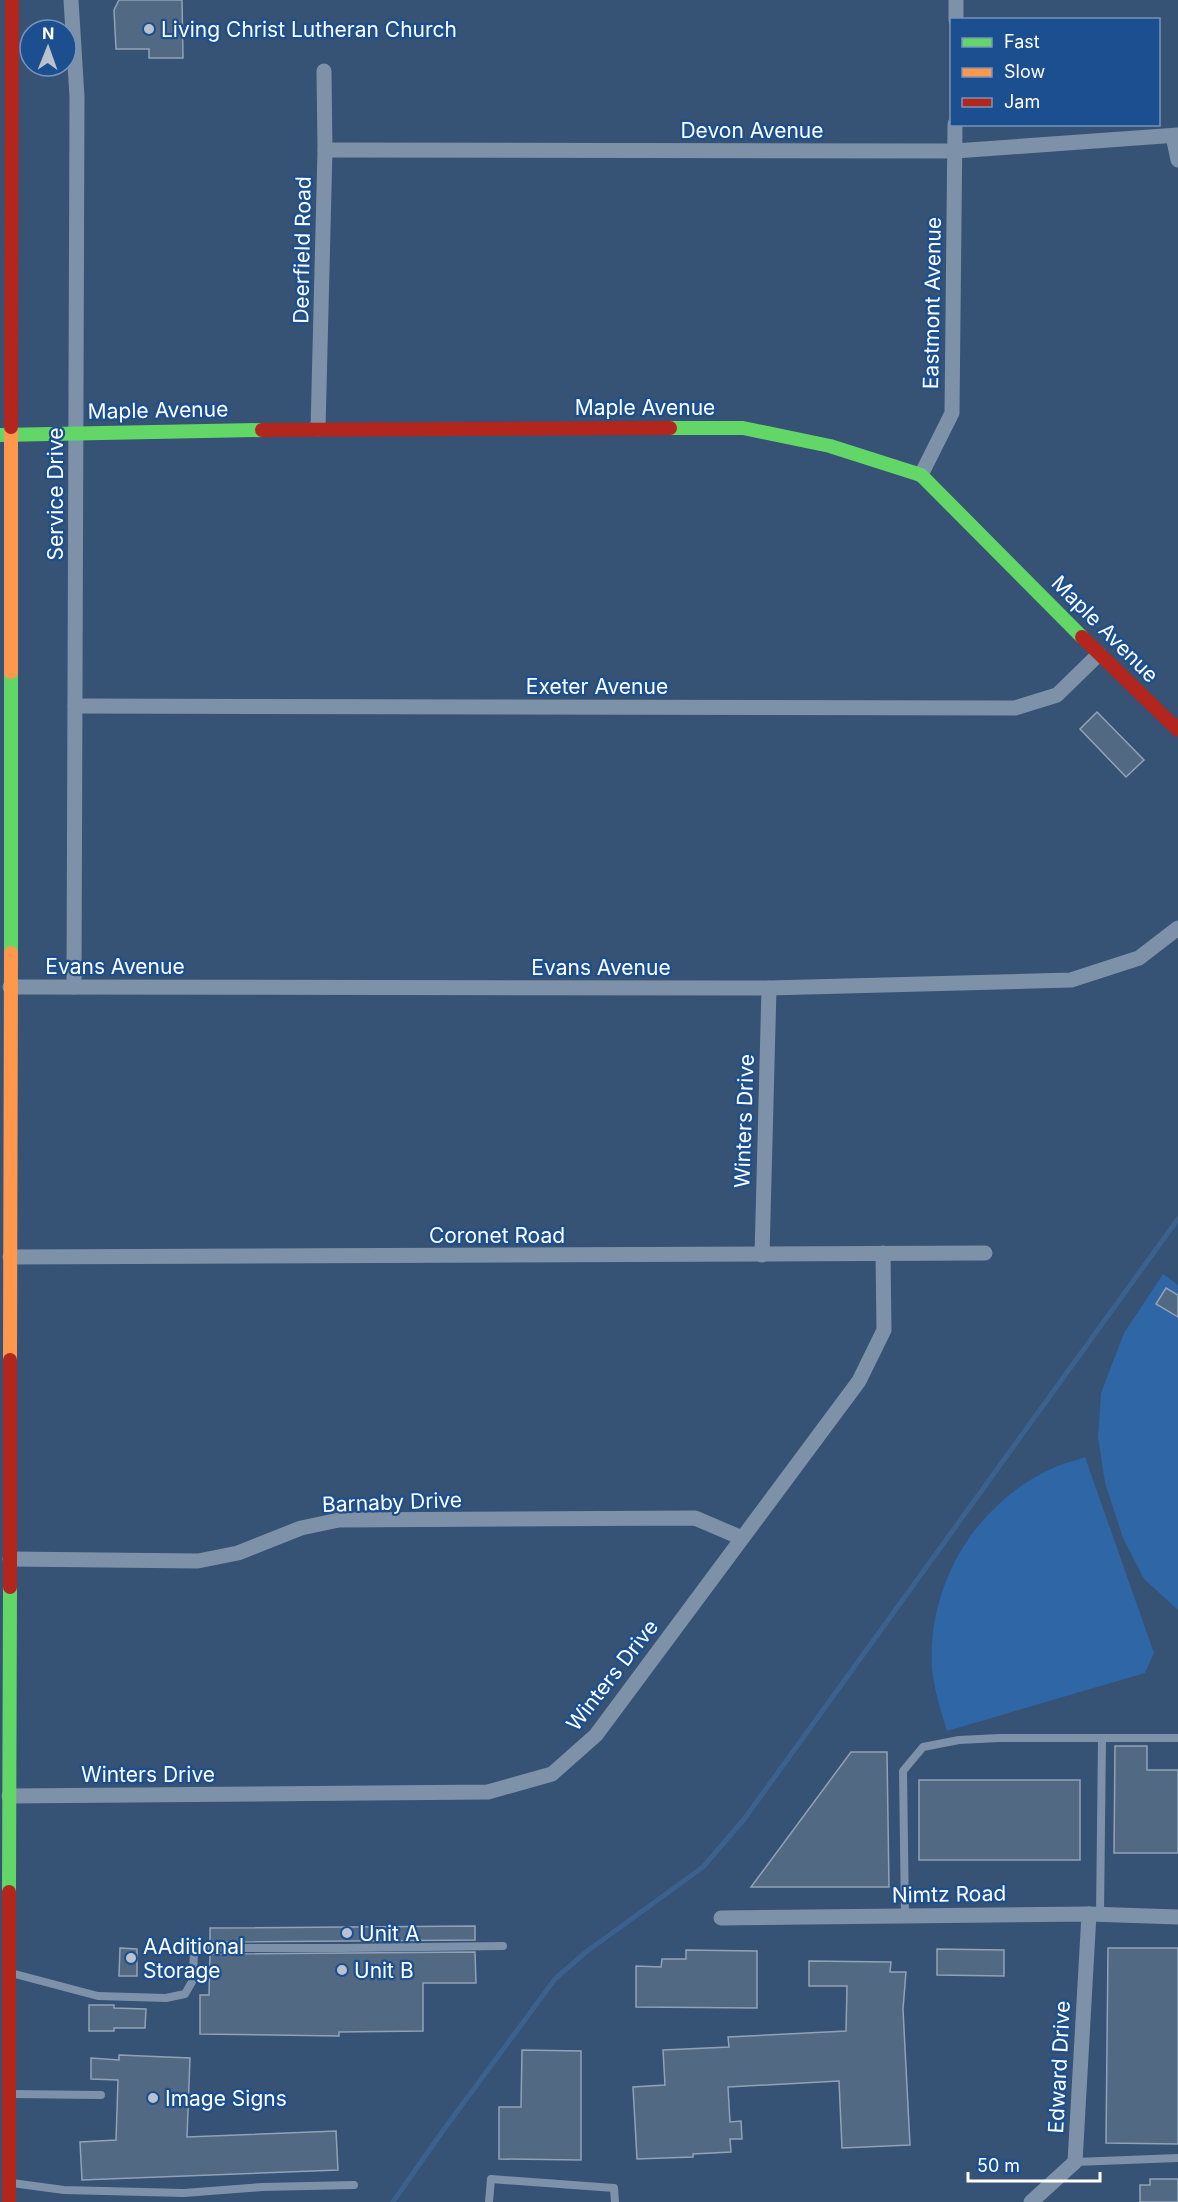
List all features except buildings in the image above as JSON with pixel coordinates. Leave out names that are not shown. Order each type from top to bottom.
[{"type":"main road","points":[[9,2202],[6,1805],[10,1559],[10,987],[5,674],[12,0]]},
{"type":"main road","name":"Maple Avenue","points":[[6,434],[318,429],[743,428],[830,446],[921,475],[1178,730]]},
{"type":"street","name":"Service Drive","points":[[71,0],[77,97],[74,987]]},
{"type":"street","points":[[956,0],[956,18]]},
{"type":"street","name":"Deerfield Road","points":[[318,429],[325,150],[324,72]]},
{"type":"street","name":"Eastmont Avenue","points":[[921,475],[952,413],[955,126]]},
{"type":"street","points":[[1176,135],[1178,160]]},
{"type":"street","name":"Devon Avenue","points":[[325,150],[955,151],[1176,135]]},
{"type":"street","name":"Exeter Avenue","points":[[75,706],[1015,708],[1057,695],[1099,654]]},
{"type":"street","name":"Evans Avenue","points":[[10,987],[769,988],[1071,980],[1139,958],[1178,928]]},
{"type":"street","name":"Winters Drive","points":[[762,1255],[769,988]]},
{"type":"street","name":"Winters Drive","points":[[6,1805],[488,1792],[552,1774],[596,1735],[852,1390],[864,1371],[884,1329],[883,1253]]},
{"type":"street","name":"Coronet Road","points":[[10,1257],[985,1253]]},
{"type":"street","name":"Barnaby Drive","points":[[10,1559],[198,1561],[238,1553],[301,1528],[339,1520],[695,1518],[742,1538]]},
{"type":"street","name":"Nimtz Road","points":[[721,1918],[1095,1914],[1178,1917]]},
{"type":"street","name":"Edward Drive","points":[[1030,2202],[1075,2162],[1095,1914]]},
{"type":"lane","points":[[905,1916],[903,1771],[923,1747],[959,1740],[999,1738],[1178,1738]]},
{"type":"lane","points":[[1095,1914],[1102,1738]]},
{"type":"lane","points":[[9,1972],[98,1996],[166,1998],[185,1994],[193,1980],[194,1948],[503,1946]]},
{"type":"lane","points":[[9,2094],[101,2095]]},
{"type":"lane","points":[[1075,2162],[1178,2158]]},
{"type":"lane","points":[[489,2202],[491,2179],[614,2188],[615,2202]]},
{"type":"lane","points":[[9,2182],[64,2190],[184,2193],[262,2187],[354,2185]]},
{"type":"shaded area","points":[[1163,1274],[1178,1285],[1178,1610],[1144,1579],[1123,1538],[1105,1483],[1098,1437],[1101,1393],[1124,1333]]},
{"type":"shaded area","points":[[1085,1457],[1154,1653],[1145,1673],[947,1731],[932,1669],[933,1637],[938,1606],[948,1577],[962,1549],[980,1524],[1002,1501],[1027,1482],[1055,1467]]},
{"type":"waterway","points":[[393,2202],[555,1979],[586,1952],[703,1867],[745,1818],[1178,1219]]},
{"type":"traffic: fast","points":[[670,428],[743,428],[830,446],[921,475],[1082,637]]},
{"type":"traffic: fast","points":[[0,435],[262,430]]},
{"type":"traffic: fast","points":[[11,672],[11,953]]},
{"type":"traffic: fast","points":[[9,1892],[10,1587]]},
{"type":"traffic: slow","points":[[11,427],[11,672]]},
{"type":"traffic: slow","points":[[10,1360],[11,953]]},
{"type":"traffic: jam","points":[[11,427],[12,0]]},
{"type":"traffic: jam","points":[[262,430],[670,428]]},
{"type":"traffic: jam","points":[[1082,637],[1178,730]]},
{"type":"traffic: jam","points":[[10,1360],[10,1587]]},
{"type":"traffic: jam","points":[[9,1892],[9,2202]]},
{"type":"place","name":"Living Christ Lutheran Church","points":[[149,29]]},
{"type":"place","name":"Unit A","points":[[347,1933]]},
{"type":"place","name":"AAditional Storage","points":[[131,1958]]},
{"type":"place","name":"Unit B","points":[[342,1970]]},
{"type":"place","name":"Image Signs","points":[[153,2098]]}]
